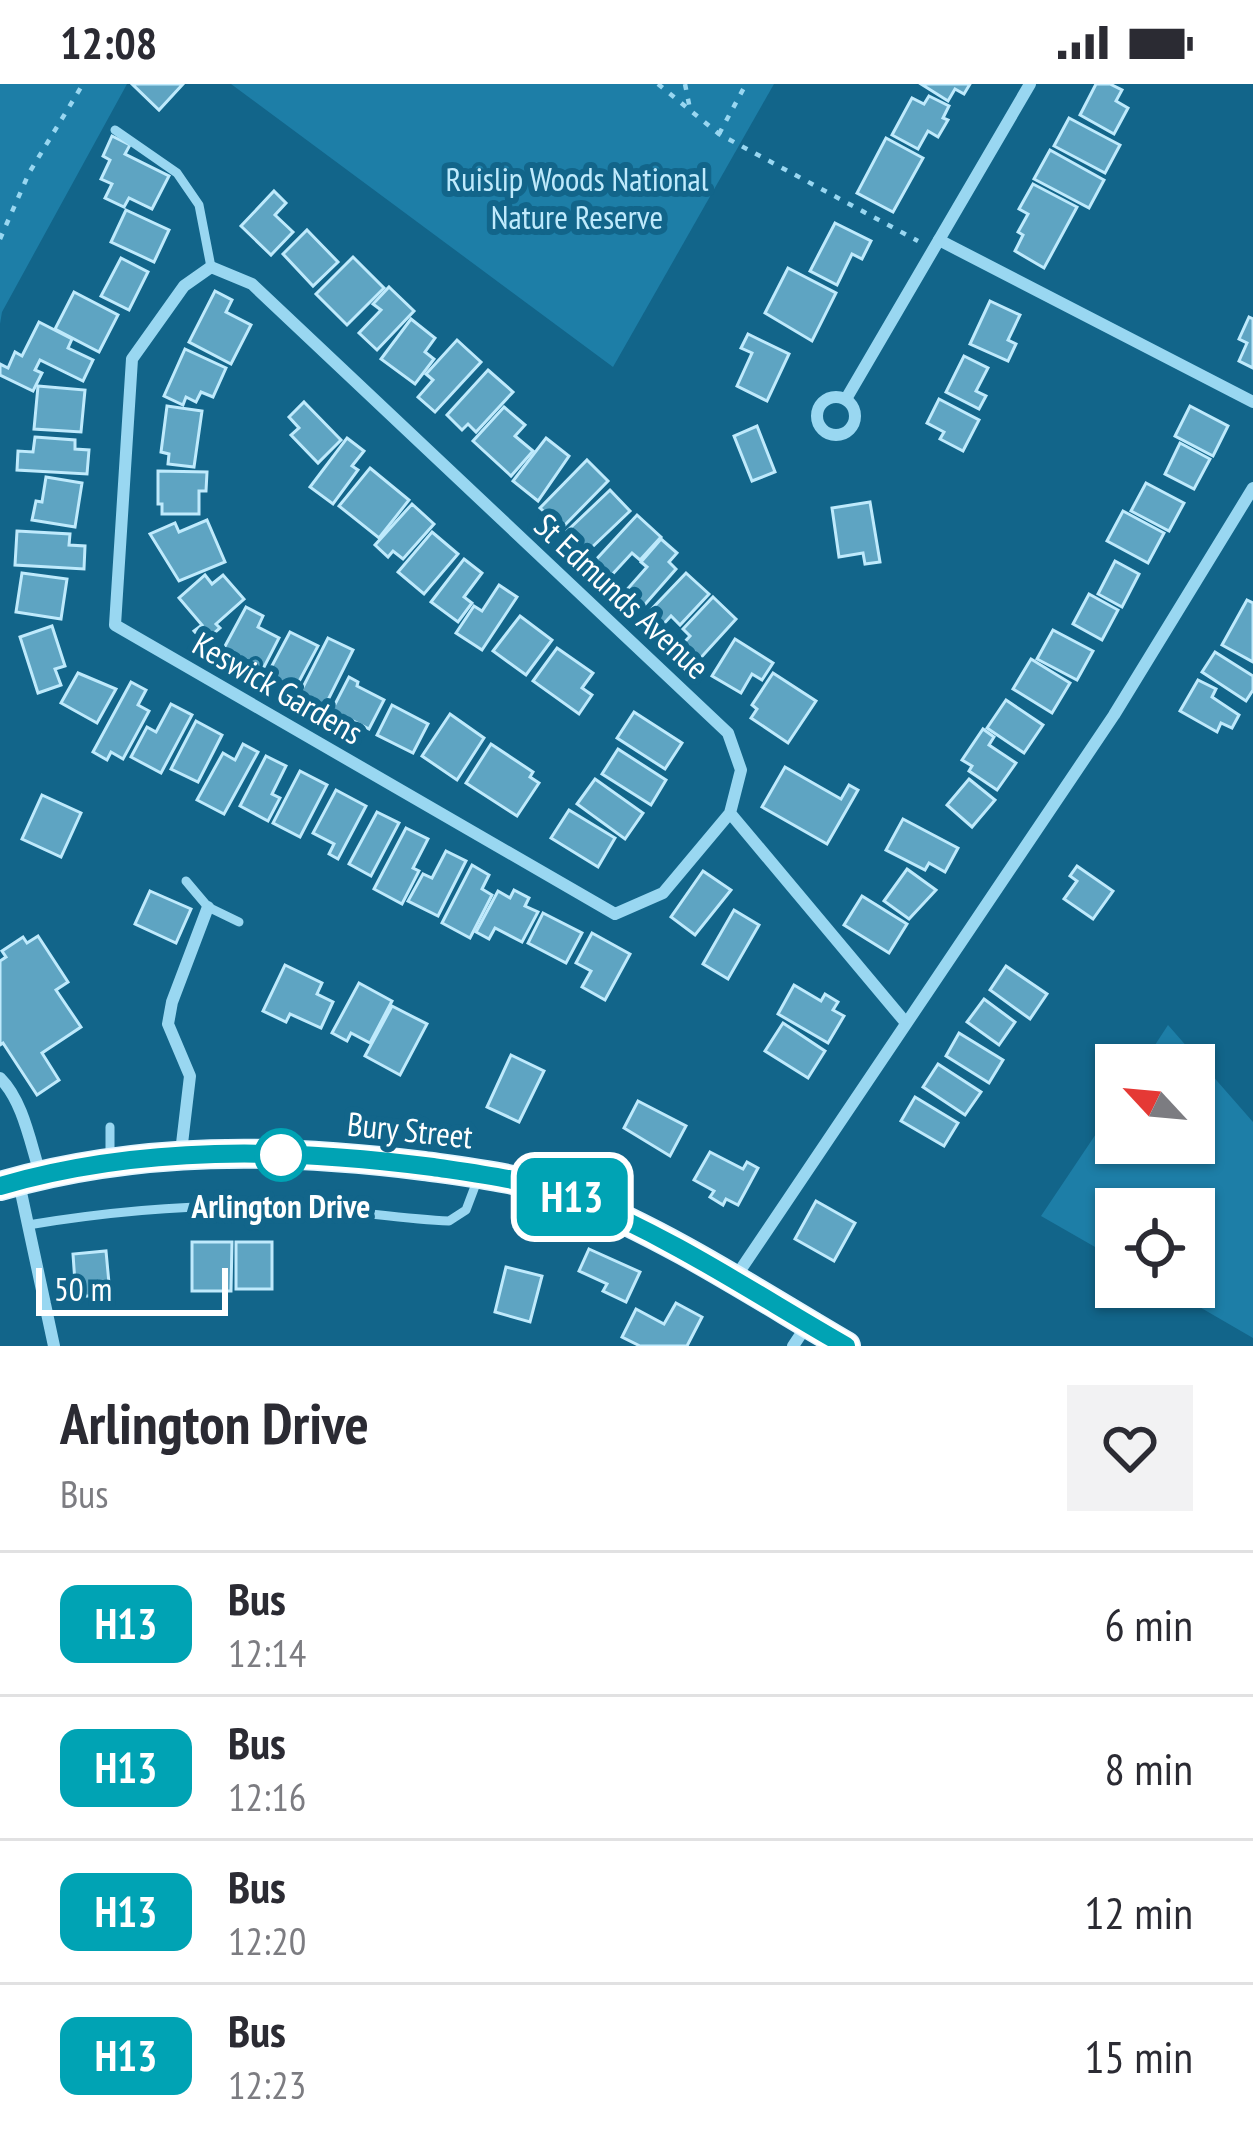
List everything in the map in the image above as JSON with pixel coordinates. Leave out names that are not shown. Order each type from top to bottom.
[{"type":"main road","name":"Bury Street","points":[[20,1180],[110,1160],[181,1153],[310,1155],[479,1173],[571,1196],[656,1234],[734,1279],[801,1335],[846,1346]]},
{"type":"street","points":[[845,399],[1030,84]]},
{"type":"street","points":[[936,244],[1253,402]]},
{"type":"street","name":"St Edmunds Avenue","points":[[211,266],[252,284],[728,733],[741,770],[730,813]]},
{"type":"street","name":"Keswick Gardens","points":[[211,266],[184,286],[132,359],[115,625],[615,914],[663,893],[730,813]]},
{"type":"street","points":[[734,1279],[1114,716],[1253,488]]},
{"type":"street","points":[[730,813],[906,1023]]},
{"type":"street","points":[[181,1153],[190,1076],[168,1024],[208,907]]},
{"type":"street","points":[[0,1078],[24,1122],[20,1180],[54,1346]]},
{"type":"lane","points":[[115,130],[177,173],[199,205],[211,266]]},
{"type":"lane","points":[[186,881],[208,907],[239,922]]},
{"type":"lane","points":[[110,1126],[110,1160]]},
{"type":"lane","points":[[28,1225],[90,1214],[200,1205],[304,1208],[449,1221],[471,1202],[479,1173]]},
{"type":"path","points":[[0,239],[29,173],[83,84]]},
{"type":"path","points":[[658,84],[719,134],[936,244]]},
{"type":"path","points":[[685,84],[690,109]]},
{"type":"path","points":[[719,134],[746,84]]},
{"type":"green space","points":[[0,84],[127,84],[2,312],[0,324]]},
{"type":"green space","name":"Ruislip Woods National Nature Reserve","points":[[231,84],[774,84],[613,367]]},
{"type":"green space","points":[[1168,1025],[1185,1044],[1156,1044]]},
{"type":"green space","points":[[1215,1079],[1253,1122],[1253,1338],[1201,1308],[1215,1308],[1215,1188],[1095,1188],[1095,1247],[1041,1216],[1095,1135],[1095,1164],[1215,1164]]},
{"type":"building","points":[[132,84],[183,84],[159,110]]},
{"type":"building","points":[[921,84],[970,84],[964,94],[955,89],[948,101]]},
{"type":"building","points":[[1096,84],[1122,90],[1116,101],[1128,108],[1114,134],[1080,115]]},
{"type":"building","points":[[929,96],[949,106],[943,118],[948,120],[938,137],[928,131],[918,149],[892,135],[912,98],[924,104]]},
{"type":"building","points":[[1069,118],[1120,145],[1105,173],[1054,146]]},
{"type":"building","points":[[112,136],[130,145],[125,154],[169,176],[152,209],[129,198],[124,207],[105,198],[112,184],[101,179],[110,160],[103,156]]},
{"type":"building","points":[[886,138],[923,158],[893,212],[857,193]]},
{"type":"building","points":[[1050,150],[1104,180],[1089,208],[1034,179]]},
{"type":"building","points":[[1033,184],[1077,207],[1044,268],[1015,251],[1028,214],[1019,209]]},
{"type":"building","points":[[274,191],[286,203],[275,215],[293,232],[271,255],[241,226]]},
{"type":"building","points":[[126,210],[169,230],[154,262],[111,242]]},
{"type":"building","points":[[835,223],[871,241],[862,259],[852,254],[837,285],[810,271]]},
{"type":"building","points":[[307,230],[338,262],[313,286],[283,254]]},
{"type":"building","points":[[353,257],[384,288],[347,325],[316,294]]},
{"type":"building","points":[[121,258],[148,272],[129,310],[101,296]]},
{"type":"building","points":[[788,268],[836,293],[812,341],[765,313]]},
{"type":"building","points":[[389,287],[414,311],[377,350],[359,333],[381,310],[373,304]]},
{"type":"building","points":[[215,291],[232,300],[226,312],[251,325],[231,364],[189,342]]},
{"type":"building","points":[[74,292],[118,315],[99,352],[55,329]]},
{"type":"building","points":[[990,301],[1020,315],[1008,340],[1016,344],[1008,361],[970,344]]},
{"type":"building","points":[[1249,317],[1253,319],[1253,368],[1239,361],[1247,343],[1239,339]]},
{"type":"building","points":[[411,319],[435,338],[425,352],[434,359],[415,384],[381,359]]},
{"type":"building","points":[[39,322],[72,339],[68,348],[93,360],[83,381],[40,360],[35,370],[42,373],[33,391],[0,375],[0,364],[8,368],[15,352],[22,356]]},
{"type":"building","points":[[748,334],[789,354],[767,401],[737,386],[752,353],[741,348]]},
{"type":"building","points":[[457,340],[481,362],[435,412],[418,397],[433,380],[426,374]]},
{"type":"building","points":[[185,349],[226,368],[213,397],[201,392],[196,402],[186,397],[183,405],[164,396]]},
{"type":"building","points":[[964,356],[988,368],[976,391],[986,396],[979,409],[946,392]]},
{"type":"building","points":[[488,370],[513,392],[476,432],[468,424],[462,430],[447,415]]},
{"type":"building","points":[[38,386],[85,390],[81,432],[34,429]]},
{"type":"building","points":[[939,399],[979,420],[963,451],[940,439],[944,432],[927,423]]},
{"type":"building","points":[[304,402],[341,440],[318,463],[291,435],[299,428],[289,417]]},
{"type":"building","points":[[167,406],[202,411],[194,467],[168,464],[169,454],[161,452]]},
{"type":"building","points":[[1190,406],[1228,426],[1213,456],[1175,436]]},
{"type":"building","points":[[504,407],[525,425],[515,436],[533,451],[511,476],[473,441]]},
{"type":"building","points":[[757,426],[775,472],[752,481],[734,436]]},
{"type":"building","points":[[35,437],[75,440],[75,449],[89,450],[87,474],[17,470],[18,451],[33,452]]},
{"type":"building","points":[[347,438],[364,451],[352,466],[358,470],[333,504],[310,487]]},
{"type":"building","points":[[546,438],[569,456],[538,501],[513,481]]},
{"type":"building","points":[[1180,443],[1210,459],[1194,489],[1165,474]]},
{"type":"building","points":[[587,460],[608,481],[562,528],[540,508]]},
{"type":"building","points":[[370,468],[409,500],[379,538],[339,506]]},
{"type":"building","points":[[158,471],[207,472],[206,491],[199,491],[199,514],[162,514]]},
{"type":"building","points":[[46,477],[82,483],[75,527],[32,520],[36,501],[42,502]]},
{"type":"building","points":[[1146,483],[1184,503],[1169,531],[1131,511]]},
{"type":"building","points":[[610,490],[630,511],[587,552],[567,531]]},
{"type":"building","points":[[870,502],[880,562],[865,564],[863,553],[839,557],[832,508]]},
{"type":"building","points":[[412,504],[434,524],[403,559],[393,551],[388,557],[375,545]]},
{"type":"building","points":[[1123,511],[1164,533],[1148,563],[1107,541]]},
{"type":"building","points":[[637,515],[661,537],[640,560],[632,553],[608,579],[592,564]]},
{"type":"building","points":[[207,520],[225,562],[179,581],[150,534],[175,523],[179,532]]},
{"type":"building","points":[[17,531],[70,534],[69,545],[85,546],[84,569],[15,565]]},
{"type":"building","points":[[432,532],[458,554],[424,594],[398,572]]},
{"type":"building","points":[[661,539],[677,553],[669,562],[676,569],[641,609],[623,594],[647,567],[641,562]]},
{"type":"building","points":[[464,559],[482,573],[464,597],[472,603],[458,622],[431,602]]},
{"type":"building","points":[[1115,561],[1139,574],[1122,607],[1098,594]]},
{"type":"building","points":[[22,573],[67,579],[61,619],[16,612]]},
{"type":"building","points":[[686,573],[709,594],[680,625],[671,616],[659,629],[645,616]]},
{"type":"building","points":[[205,575],[212,584],[223,575],[244,599],[204,642],[194,631],[202,625],[179,598]]},
{"type":"building","points":[[499,585],[517,597],[482,650],[456,633],[474,606],[482,611]]},
{"type":"building","points":[[1089,594],[1118,610],[1102,640],[1073,624]]},
{"type":"building","points":[[713,597],[736,619],[696,663],[679,648],[690,636],[683,629]]},
{"type":"building","points":[[1247,600],[1253,603],[1253,662],[1222,645]]},
{"type":"building","points":[[246,607],[263,616],[258,627],[279,638],[263,669],[251,663],[248,669],[232,660],[235,654],[224,648]]},
{"type":"building","points":[[520,616],[552,640],[526,675],[493,651]]},
{"type":"building","points":[[52,626],[65,666],[55,669],[61,685],[38,693],[20,637]]},
{"type":"building","points":[[1053,630],[1093,651],[1077,680],[1037,659]]},
{"type":"building","points":[[290,632],[318,646],[295,689],[267,675]]},
{"type":"building","points":[[328,638],[353,650],[325,706],[300,693]]},
{"type":"building","points":[[735,639],[773,663],[762,680],[752,674],[741,693],[712,676]]},
{"type":"building","points":[[557,648],[593,673],[582,688],[592,695],[579,714],[533,681]]},
{"type":"building","points":[[1215,652],[1253,676],[1253,690],[1246,701],[1202,672]]},
{"type":"building","points":[[1031,659],[1070,683],[1052,713],[1013,689]]},
{"type":"building","points":[[78,673],[116,689],[97,723],[61,703]]},
{"type":"building","points":[[773,673],[816,701],[788,743],[751,718],[757,709],[752,705]]},
{"type":"building","points":[[349,677],[384,700],[369,729],[332,710]]},
{"type":"building","points":[[1198,680],[1216,689],[1212,697],[1239,715],[1232,728],[1221,723],[1217,732],[1180,711]]},
{"type":"building","points":[[131,682],[146,690],[138,705],[149,711],[123,759],[111,752],[107,760],[93,752]]},
{"type":"building","points":[[1006,700],[1043,725],[1024,753],[987,728]]},
{"type":"building","points":[[171,704],[192,715],[161,773],[131,757],[147,727],[156,732]]},
{"type":"building","points":[[392,705],[428,724],[413,753],[377,735]]},
{"type":"building","points":[[634,712],[682,743],[665,769],[617,738]]},
{"type":"building","points":[[450,714],[484,738],[457,780],[422,756]]},
{"type":"building","points":[[196,721],[222,735],[198,782],[171,769]]},
{"type":"building","points":[[983,729],[994,737],[989,745],[1016,763],[997,790],[969,771],[972,766],[962,760]]},
{"type":"building","points":[[243,744],[258,752],[224,814],[197,800],[223,753],[235,760]]},
{"type":"building","points":[[491,744],[533,772],[530,777],[539,783],[517,816],[466,783]]},
{"type":"building","points":[[618,749],[666,780],[651,805],[602,774]]},
{"type":"building","points":[[266,756],[286,766],[272,794],[280,798],[268,821],[240,806]]},
{"type":"building","points":[[785,767],[841,799],[849,785],[858,790],[827,844],[762,807]]},
{"type":"building","points":[[300,771],[327,785],[300,837],[273,823]]},
{"type":"building","points":[[595,779],[643,813],[625,839],[577,804]]},
{"type":"building","points":[[969,779],[995,800],[972,827],[947,805]]},
{"type":"building","points":[[336,790],[366,806],[338,859],[329,854],[334,844],[313,833]]},
{"type":"building","points":[[42,795],[81,813],[61,857],[22,839]]},
{"type":"building","points":[[569,810],[615,838],[598,867],[551,838]]},
{"type":"building","points":[[377,812],[399,823],[371,876],[349,864]]},
{"type":"building","points":[[903,819],[958,848],[945,872],[929,863],[925,870],[886,850]]},
{"type":"building","points":[[406,828],[428,839],[402,904],[374,889]]},
{"type":"building","points":[[446,851],[466,861],[438,916],[408,901],[423,874],[432,878]]},
{"type":"building","points":[[472,865],[489,875],[482,889],[492,895],[470,938],[442,923]]},
{"type":"building","points":[[1077,866],[1113,891],[1093,919],[1064,899],[1077,881],[1070,876]]},
{"type":"building","points":[[907,869],[936,890],[909,919],[884,901]]},
{"type":"building","points":[[703,871],[731,890],[695,935],[671,917]]},
{"type":"building","points":[[514,890],[529,898],[525,906],[538,912],[522,942],[495,928],[489,939],[476,932],[498,891],[510,898]]},
{"type":"building","points":[[150,891],[191,909],[176,943],[135,924]]},
{"type":"building","points":[[862,896],[907,924],[889,953],[844,925]]},
{"type":"building","points":[[734,910],[759,925],[728,979],[703,964]]},
{"type":"building","points":[[543,913],[582,933],[566,963],[528,943]]},
{"type":"building","points":[[592,933],[630,954],[605,1000],[582,987],[591,971],[576,963]]},
{"type":"building","points":[[38,936],[68,982],[56,990],[81,1027],[42,1053],[59,1080],[37,1095],[3,1043],[0,1045],[0,961],[6,957],[2,951],[23,937],[27,943]]},
{"type":"building","points":[[285,965],[322,983],[317,994],[333,1002],[321,1028],[290,1014],[286,1022],[263,1011]]},
{"type":"building","points":[[1006,966],[1047,994],[1030,1019],[990,990]]},
{"type":"building","points":[[359,983],[392,1001],[370,1043],[351,1033],[347,1041],[332,1033]]},
{"type":"building","points":[[794,985],[821,1001],[825,994],[838,1002],[833,1010],[844,1016],[828,1043],[778,1014]]},
{"type":"building","points":[[984,999],[1015,1022],[999,1045],[967,1022]]},
{"type":"building","points":[[392,1006],[427,1024],[400,1075],[365,1056]]},
{"type":"building","points":[[783,1023],[825,1051],[808,1078],[765,1051]]},
{"type":"building","points":[[959,1033],[1003,1060],[989,1083],[946,1056]]},
{"type":"building","points":[[511,1055],[544,1071],[519,1122],[487,1107]]},
{"type":"building","points":[[938,1064],[981,1092],[965,1115],[923,1087]]},
{"type":"building","points":[[915,1097],[958,1123],[944,1146],[901,1121]]},
{"type":"building","points":[[638,1101],[686,1126],[670,1156],[624,1128]]},
{"type":"building","points":[[710,1152],[743,1169],[747,1162],[758,1168],[738,1205],[726,1199],[723,1205],[710,1197],[714,1191],[694,1180]]},
{"type":"building","points":[[816,1201],[855,1223],[834,1261],[795,1239]]},
{"type":"building","points":[[192,1242],[232,1242],[231,1291],[192,1291]]},
{"type":"building","points":[[236,1242],[272,1242],[272,1289],[236,1289]]},
{"type":"building","points":[[589,1249],[640,1272],[626,1302],[603,1291],[607,1284],[579,1271]]},
{"type":"building","points":[[106,1251],[110,1294],[76,1297],[73,1254]]},
{"type":"building","points":[[506,1267],[542,1276],[530,1322],[495,1312]]},
{"type":"building","points":[[676,1303],[702,1317],[687,1346],[640,1346],[622,1337],[636,1309],[664,1324]]},
{"type":"bus line","name":"H13","points":[[0,1186],[110,1160],[181,1153],[310,1155],[479,1173],[571,1196],[656,1234],[846,1346]]},
{"type":"place","name":"Arlington Drive","points":[[281,1155]]}]
